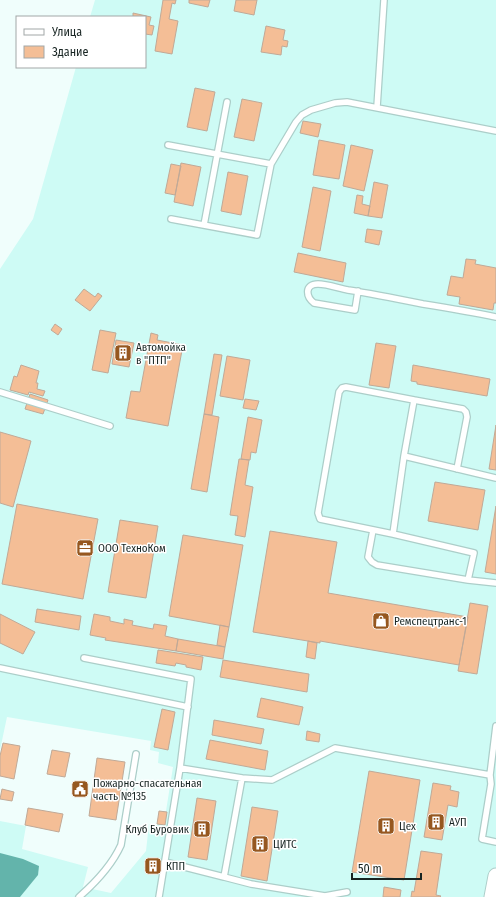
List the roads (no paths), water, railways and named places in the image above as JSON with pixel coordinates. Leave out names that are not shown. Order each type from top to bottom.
[{"type":"main road","points":[[492,897],[496,876]]},
{"type":"lane","points":[[377,107],[384,0]]},
{"type":"lane","points":[[204,225],[227,102]]},
{"type":"lane","points":[[172,219],[257,235],[271,164],[296,122],[302,115],[311,110],[335,103],[347,102],[377,107],[496,131]]},
{"type":"lane","points":[[168,144],[271,164]]},
{"type":"lane","points":[[358,291],[355,310],[314,303],[309,300],[307,295],[310,287],[317,284],[358,291],[496,317]]},
{"type":"lane","points":[[457,469],[467,417],[466,412],[463,409],[346,387],[342,388],[339,392],[318,513],[320,519],[474,552],[468,580]]},
{"type":"lane","points":[[0,392],[110,426]]},
{"type":"lane","points":[[393,534],[404,456],[414,400]]},
{"type":"lane","points":[[404,456],[496,478]]},
{"type":"lane","points":[[373,530],[368,558],[377,565],[468,580],[496,583]]},
{"type":"lane","points":[[84,658],[191,679],[180,768],[159,897]]},
{"type":"lane","points":[[0,668],[188,707]]},
{"type":"lane","points":[[496,726],[490,775],[493,784],[482,839],[496,842]]},
{"type":"lane","points":[[180,768],[242,778],[272,780],[335,748],[490,775]]},
{"type":"lane","points":[[79,897],[98,879],[118,852],[121,845],[136,754]]},
{"type":"lane","points":[[224,877],[242,778]]},
{"type":"lane","points":[[165,862],[251,884],[325,896],[347,892]]},
{"type":"water","points":[[0,853],[23,859],[39,866],[38,875],[20,897],[0,897]]},
{"type":"place","name":"Автомойка в \"ПТП\"","points":[[123,353]]},
{"type":"place","name":"ООО ТехноКом","points":[[85,548]]},
{"type":"place","name":"Ремспецтранс-1","points":[[381,621]]},
{"type":"place","name":"Пожарно-спасательная часть №135","points":[[80,789]]},
{"type":"place","name":"АУП","points":[[436,822]]},
{"type":"place","name":"Цех","points":[[386,826]]},
{"type":"place","name":"Клуб Буровик","points":[[202,829]]},
{"type":"place","name":"ЦИТС","points":[[260,844]]},
{"type":"place","name":"КПП","points":[[153,866]]}]
